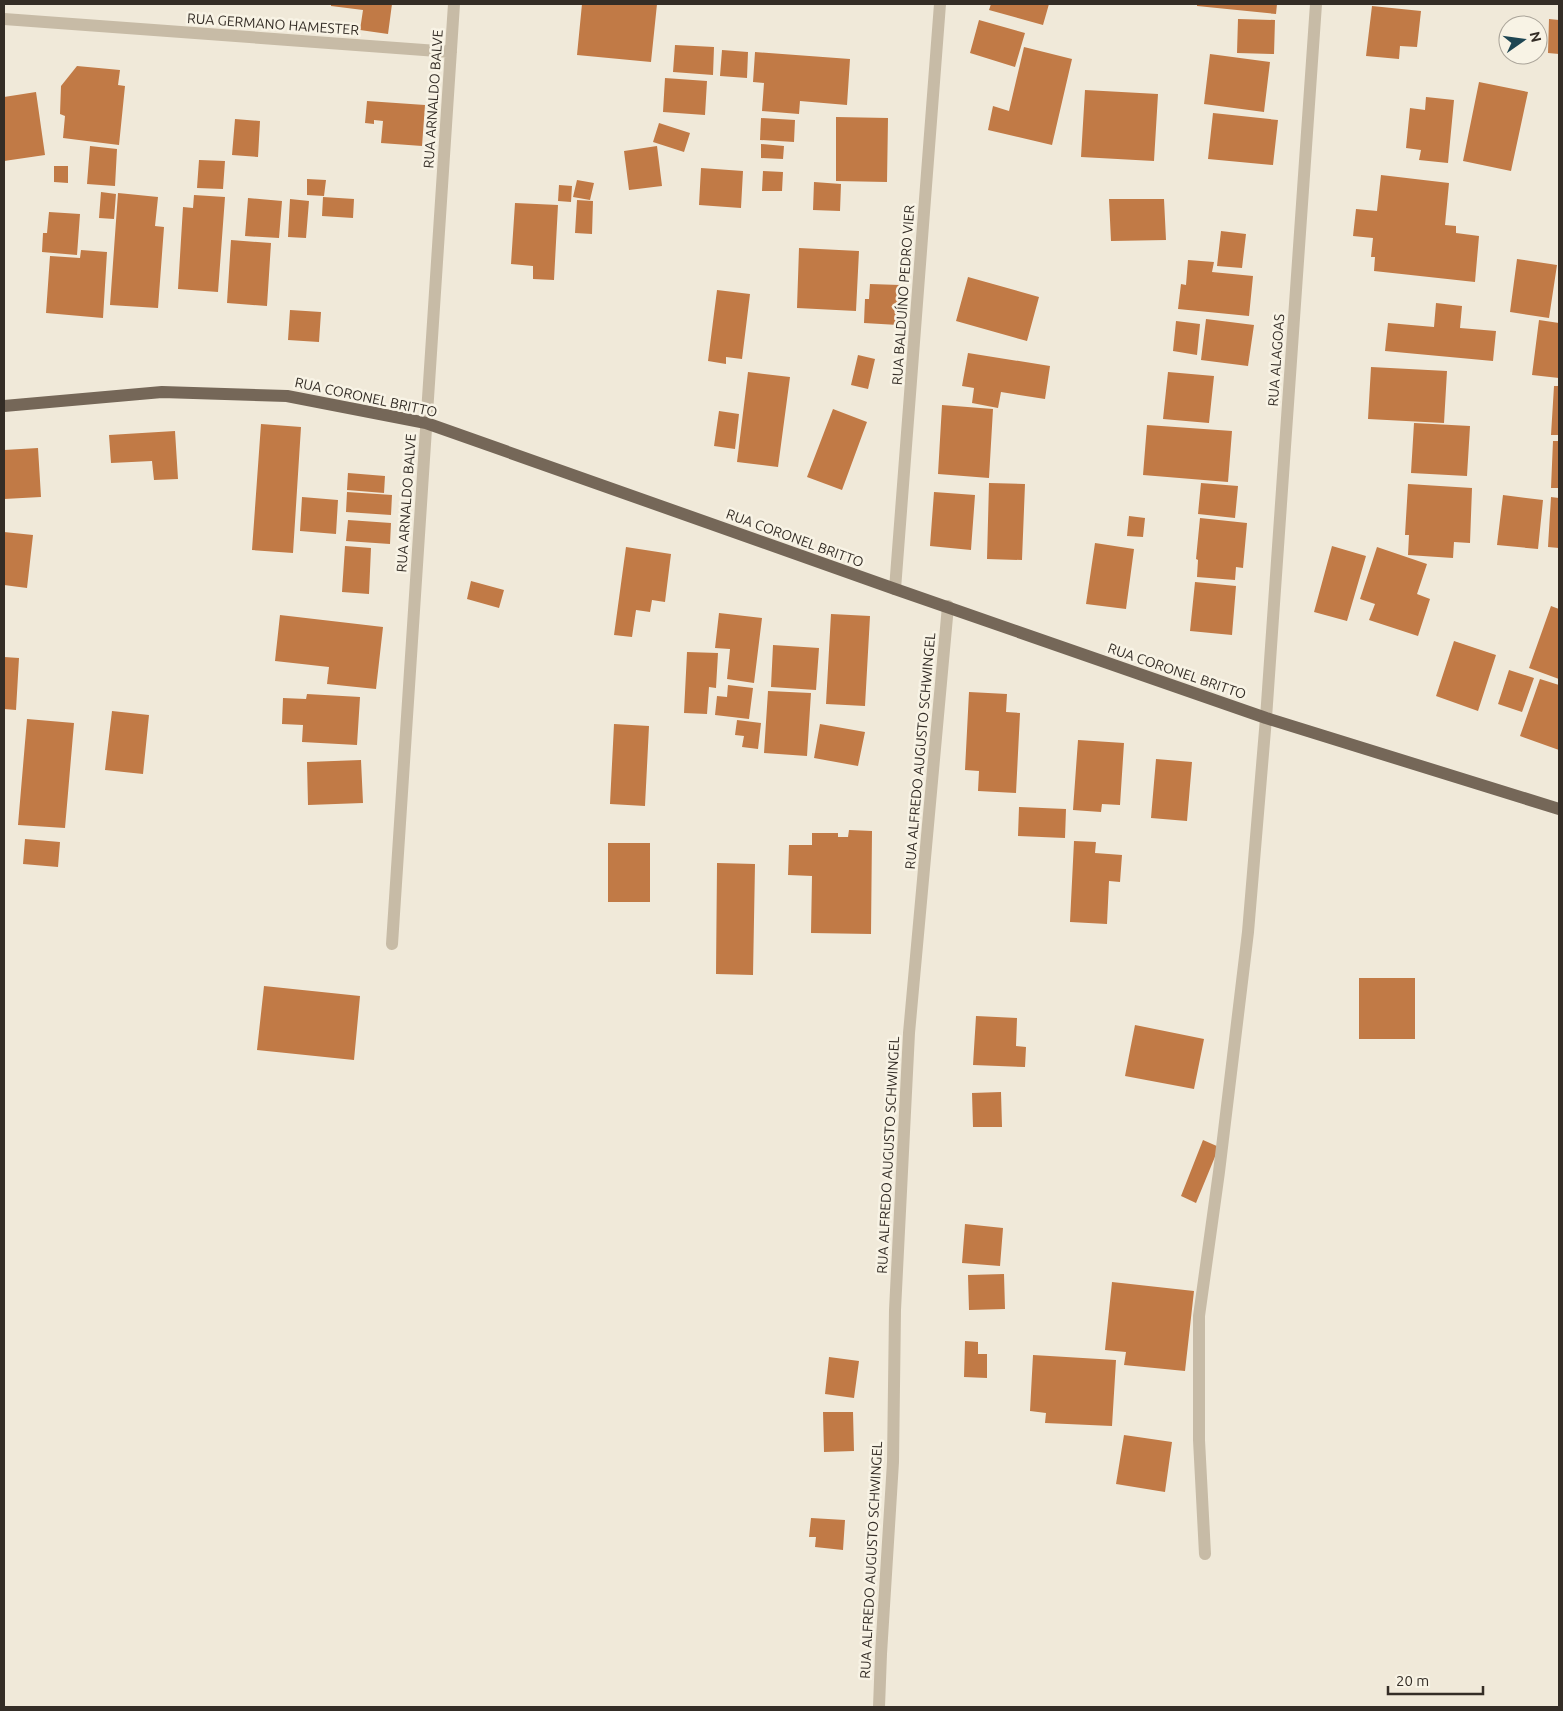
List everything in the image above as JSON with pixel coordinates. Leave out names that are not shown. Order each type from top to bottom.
[{"type":"main road","name":"RUA CORONEL BRITTO","points":[[4,406],[162,392],[288,396],[426,423],[1266,718],[1559,809]]},
{"type":"street","name":"RUA ARNALDO BALVE","points":[[392,944],[454,4]]},
{"type":"street","name":"RUA BALDUÍNO PEDRO VIER","points":[[895,589],[940,4]]},
{"type":"street","name":"RUA ALAGOAS","points":[[1205,1554],[1199,1440],[1199,1316],[1248,932],[1266,718],[1316,4]]},
{"type":"street","name":"RUA GERMANO HAMESTER","points":[[4,19],[451,52]]},
{"type":"street","name":"RUA ALFREDO AUGUSTO SCHWINGEL","points":[[879,1707],[893,1462],[895,1300],[909,1034],[948,606]]},
{"type":"building","points":[[331,4],[392,4],[388,34],[360,30],[363,10],[331,6]]},
{"type":"building","points":[[582,4],[657,4],[651,62],[577,55]]},
{"type":"building","points":[[991,4],[1049,4],[1043,25],[989,10]]},
{"type":"building","points":[[1197,4],[1277,4],[1276,14],[1197,6]]},
{"type":"building","points":[[1372,6],[1421,11],[1417,47],[1400,46],[1399,59],[1366,56]]},
{"type":"building","points":[[1238,19],[1275,20],[1274,54],[1237,53]]},
{"type":"building","points":[[1549,19],[1559,20],[1559,54],[1548,53]]},
{"type":"building","points":[[979,20],[1025,33],[1015,67],[970,53]]},
{"type":"building","points":[[675,45],[714,47],[713,75],[673,72]]},
{"type":"building","points":[[1024,47],[1072,59],[1052,145],[988,130],[993,106],[1009,111]]},
{"type":"building","points":[[722,50],[748,52],[747,78],[720,76]]},
{"type":"building","points":[[755,52],[850,59],[847,105],[800,101],[799,114],[762,111],[764,83],[753,82]]},
{"type":"building","points":[[1210,54],[1270,62],[1264,112],[1204,104]]},
{"type":"building","points":[[77,66],[120,70],[118,85],[125,86],[119,145],[63,138],[65,116],[60,114],[61,86]]},
{"type":"building","points":[[665,78],[707,81],[705,115],[663,112]]},
{"type":"building","points":[[1479,82],[1528,92],[1511,171],[1463,161]]},
{"type":"building","points":[[1085,90],[1158,94],[1154,161],[1081,157]]},
{"type":"building","points":[[36,92],[45,155],[4,161],[4,97]]},
{"type":"building","points":[[1426,97],[1454,100],[1448,163],[1419,160],[1421,150],[1406,148],[1410,108],[1425,110]]},
{"type":"building","points":[[367,101],[425,105],[422,146],[381,143],[383,121],[374,120],[374,124],[365,123]]},
{"type":"building","points":[[1213,113],[1278,120],[1273,165],[1208,159]]},
{"type":"building","points":[[836,117],[888,118],[887,182],[836,181]]},
{"type":"building","points":[[761,118],[795,120],[794,142],[760,140]]},
{"type":"building","points":[[235,119],[260,121],[258,157],[232,155]]},
{"type":"building","points":[[659,123],[690,133],[684,152],[653,142]]},
{"type":"building","points":[[761,144],[784,146],[783,159],[761,158]]},
{"type":"building","points":[[90,146],[117,149],[115,186],[87,184]]},
{"type":"building","points":[[657,146],[662,186],[629,190],[624,151]]},
{"type":"building","points":[[199,160],[225,161],[223,189],[197,188]]},
{"type":"building","points":[[54,166],[68,166],[68,183],[54,182]]},
{"type":"building","points":[[701,168],[743,171],[741,208],[699,205]]},
{"type":"building","points":[[763,171],[783,172],[782,191],[762,191]]},
{"type":"building","points":[[1381,175],[1449,183],[1445,225],[1456,226],[1456,233],[1479,236],[1475,282],[1374,271],[1375,257],[1371,257],[1373,238],[1353,236],[1356,209],[1377,211]]},
{"type":"building","points":[[307,179],[326,180],[324,196],[307,195]]},
{"type":"building","points":[[577,180],[594,183],[590,200],[573,197]]},
{"type":"building","points":[[814,182],[841,184],[840,211],[813,210]]},
{"type":"building","points":[[559,185],[572,186],[571,202],[558,201]]},
{"type":"building","points":[[101,192],[116,194],[114,219],[99,218]]},
{"type":"building","points":[[118,193],[158,197],[155,226],[164,227],[158,308],[110,305]]},
{"type":"building","points":[[194,195],[225,197],[218,292],[178,289],[183,207],[193,208]]},
{"type":"building","points":[[323,197],[354,199],[353,218],[322,216]]},
{"type":"building","points":[[248,198],[282,201],[279,238],[245,236]]},
{"type":"building","points":[[290,199],[309,201],[306,238],[288,237]]},
{"type":"building","points":[[1109,199],[1164,199],[1166,240],[1111,241]]},
{"type":"building","points":[[577,200],[593,201],[592,234],[575,233]]},
{"type":"building","points":[[515,203],[558,205],[554,280],[533,279],[533,266],[511,264]]},
{"type":"building","points":[[49,212],[80,214],[77,255],[42,252],[43,233],[47,233]]},
{"type":"building","points":[[1221,231],[1246,234],[1242,268],[1217,266]]},
{"type":"building","points":[[231,240],[271,243],[267,306],[227,303]]},
{"type":"building","points":[[799,248],[859,251],[856,311],[797,308]]},
{"type":"building","points":[[81,250],[107,252],[103,318],[46,313],[50,256],[80,258]]},
{"type":"building","points":[[1517,259],[1557,265],[1549,318],[1510,312]]},
{"type":"building","points":[[1188,260],[1214,262],[1212,272],[1253,276],[1249,316],[1178,309],[1181,284],[1186,285]]},
{"type":"building","points":[[968,277],[1039,297],[1027,341],[956,321]]},
{"type":"building","points":[[870,284],[900,285],[898,325],[864,323],[865,299],[869,299]]},
{"type":"building","points":[[717,290],[750,294],[742,359],[726,357],[726,364],[708,361]]},
{"type":"building","points":[[1436,303],[1462,306],[1460,328],[1496,331],[1493,361],[1385,351],[1388,323],[1434,327]]},
{"type":"building","points":[[290,310],[321,312],[319,342],[288,340]]},
{"type":"building","points":[[1206,319],[1254,325],[1248,366],[1201,360]]},
{"type":"building","points":[[1539,320],[1559,323],[1559,378],[1532,375]]},
{"type":"building","points":[[1176,321],[1200,324],[1197,355],[1173,351]]},
{"type":"building","points":[[968,353],[1050,366],[1045,399],[1001,392],[998,408],[972,403],[974,388],[962,386]]},
{"type":"building","points":[[858,355],[875,359],[868,389],[851,385]]},
{"type":"building","points":[[1371,367],[1447,371],[1444,423],[1368,419]]},
{"type":"building","points":[[748,372],[790,377],[778,467],[737,462]]},
{"type":"building","points":[[1168,372],[1214,376],[1209,423],[1163,419]]},
{"type":"building","points":[[1554,386],[1559,386],[1559,435],[1551,435]]},
{"type":"building","points":[[942,405],[993,409],[989,478],[938,474]]},
{"type":"building","points":[[833,409],[867,422],[842,490],[807,477]]},
{"type":"building","points":[[719,411],[739,414],[735,449],[714,446]]},
{"type":"building","points":[[1414,423],[1470,426],[1467,476],[1411,473]]},
{"type":"building","points":[[261,424],[301,427],[293,553],[252,550]]},
{"type":"building","points":[[1147,425],[1232,431],[1228,482],[1143,475]]},
{"type":"building","points":[[175,431],[178,479],[154,480],[152,461],[111,463],[109,435]]},
{"type":"building","points":[[1553,441],[1559,441],[1559,488],[1551,488]]},
{"type":"building","points":[[38,448],[41,497],[4,499],[4,450]]},
{"type":"building","points":[[348,473],[385,476],[384,493],[347,490]]},
{"type":"building","points":[[989,483],[1025,484],[1022,560],[987,559]]},
{"type":"building","points":[[1201,483],[1238,486],[1235,518],[1198,514]]},
{"type":"building","points":[[1408,484],[1472,488],[1470,543],[1454,542],[1453,558],[1408,555],[1409,535],[1405,535]]},
{"type":"building","points":[[347,492],[392,495],[391,515],[346,512]]},
{"type":"building","points":[[934,492],[975,495],[971,550],[930,546]]},
{"type":"building","points":[[1503,495],[1543,500],[1538,549],[1497,545]]},
{"type":"building","points":[[302,497],[338,500],[336,534],[300,531]]},
{"type":"building","points":[[1551,497],[1559,498],[1559,548],[1548,547]]},
{"type":"building","points":[[1129,516],[1145,518],[1143,537],[1127,536]]},
{"type":"building","points":[[1200,518],[1247,523],[1243,568],[1236,567],[1235,580],[1197,577],[1198,560],[1196,559]]},
{"type":"building","points":[[348,520],[391,523],[390,544],[346,541]]},
{"type":"building","points":[[4,532],[33,535],[27,588],[4,585]]},
{"type":"building","points":[[1095,543],[1134,549],[1126,609],[1086,604]]},
{"type":"building","points":[[345,546],[371,548],[369,594],[342,592]]},
{"type":"building","points":[[1332,546],[1366,556],[1347,621],[1314,612]]},
{"type":"building","points":[[626,547],[671,554],[665,602],[652,600],[650,612],[636,610],[632,637],[614,635]]},
{"type":"building","points":[[1377,547],[1427,564],[1417,594],[1430,599],[1418,636],[1369,620],[1375,604],[1360,599]]},
{"type":"building","points":[[471,581],[504,590],[499,608],[467,599]]},
{"type":"building","points":[[1195,582],[1236,586],[1232,635],[1190,631]]},
{"type":"building","points":[[1551,606],[1559,609],[1559,679],[1529,668]]},
{"type":"building","points":[[719,613],[762,618],[754,683],[727,679],[730,649],[715,648]]},
{"type":"building","points":[[831,614],[870,616],[865,706],[826,704]]},
{"type":"building","points":[[280,615],[383,627],[376,689],[327,684],[329,667],[275,661]]},
{"type":"building","points":[[1454,641],[1496,655],[1478,711],[1436,696]]},
{"type":"building","points":[[773,645],[819,648],[816,690],[771,687]]},
{"type":"building","points":[[687,652],[718,653],[716,688],[709,687],[707,714],[684,713]]},
{"type":"building","points":[[4,657],[19,658],[16,710],[4,709]]},
{"type":"building","points":[[1509,670],[1534,678],[1522,712],[1498,704]]},
{"type":"building","points":[[1540,679],[1559,685],[1559,750],[1520,736]]},
{"type":"building","points":[[728,685],[753,688],[749,719],[715,715],[717,696],[727,697]]},
{"type":"building","points":[[768,691],[811,693],[807,756],[764,753]]},
{"type":"building","points":[[969,692],[1007,694],[1006,712],[1020,713],[1016,793],[978,791],[979,771],[965,770]]},
{"type":"building","points":[[307,694],[360,697],[357,745],[302,742],[303,725],[282,724],[283,698],[306,699]]},
{"type":"building","points":[[112,711],[149,715],[143,774],[105,770]]},
{"type":"building","points":[[27,719],[74,723],[65,828],[18,825]]},
{"type":"building","points":[[737,720],[761,723],[758,749],[742,747],[744,736],[735,735]]},
{"type":"building","points":[[614,724],[649,726],[645,806],[610,804]]},
{"type":"building","points":[[820,724],[865,732],[858,766],[814,758]]},
{"type":"building","points":[[1078,740],[1124,743],[1120,805],[1102,804],[1101,812],[1073,810]]},
{"type":"building","points":[[1156,759],[1192,762],[1187,821],[1151,818]]},
{"type":"building","points":[[361,760],[363,803],[308,805],[307,762]]},
{"type":"building","points":[[1019,807],[1066,809],[1065,838],[1018,836]]},
{"type":"building","points":[[849,830],[872,831],[871,934],[811,933],[812,876],[788,875],[789,845],[812,845],[812,833],[838,833],[838,837],[848,837]]},
{"type":"building","points":[[25,839],[60,842],[58,867],[23,864]]},
{"type":"building","points":[[1074,841],[1096,842],[1095,853],[1122,855],[1120,882],[1109,881],[1107,924],[1070,922]]},
{"type":"building","points":[[608,843],[650,843],[650,902],[608,902]]},
{"type":"building","points":[[717,863],[755,864],[753,975],[716,974]]},
{"type":"building","points":[[1359,978],[1415,978],[1415,1039],[1359,1039]]},
{"type":"building","points":[[264,986],[360,996],[354,1060],[257,1050]]},
{"type":"building","points":[[976,1016],[1017,1018],[1016,1046],[1026,1047],[1025,1067],[973,1065]]},
{"type":"building","points":[[1135,1025],[1204,1039],[1194,1089],[1125,1076]]},
{"type":"building","points":[[1001,1092],[1002,1127],[973,1127],[972,1093]]},
{"type":"building","points":[[1203,1140],[1219,1147],[1196,1203],[1181,1196]]},
{"type":"building","points":[[965,1224],[1003,1228],[1000,1266],[962,1263]]},
{"type":"building","points":[[1004,1274],[1005,1309],[969,1310],[968,1275]]},
{"type":"building","points":[[1112,1282],[1194,1291],[1185,1371],[1124,1365],[1126,1352],[1105,1350]]},
{"type":"building","points":[[965,1341],[978,1342],[978,1354],[987,1354],[987,1378],[964,1377]]},
{"type":"building","points":[[1033,1355],[1116,1360],[1112,1426],[1045,1423],[1046,1413],[1030,1411]]},
{"type":"building","points":[[829,1357],[859,1361],[854,1398],[825,1394]]},
{"type":"building","points":[[823,1412],[853,1412],[854,1451],[824,1452]]},
{"type":"building","points":[[1124,1435],[1172,1442],[1165,1492],[1116,1484]]},
{"type":"building","points":[[811,1518],[845,1520],[843,1550],[815,1547],[816,1537],[809,1537]]}]
